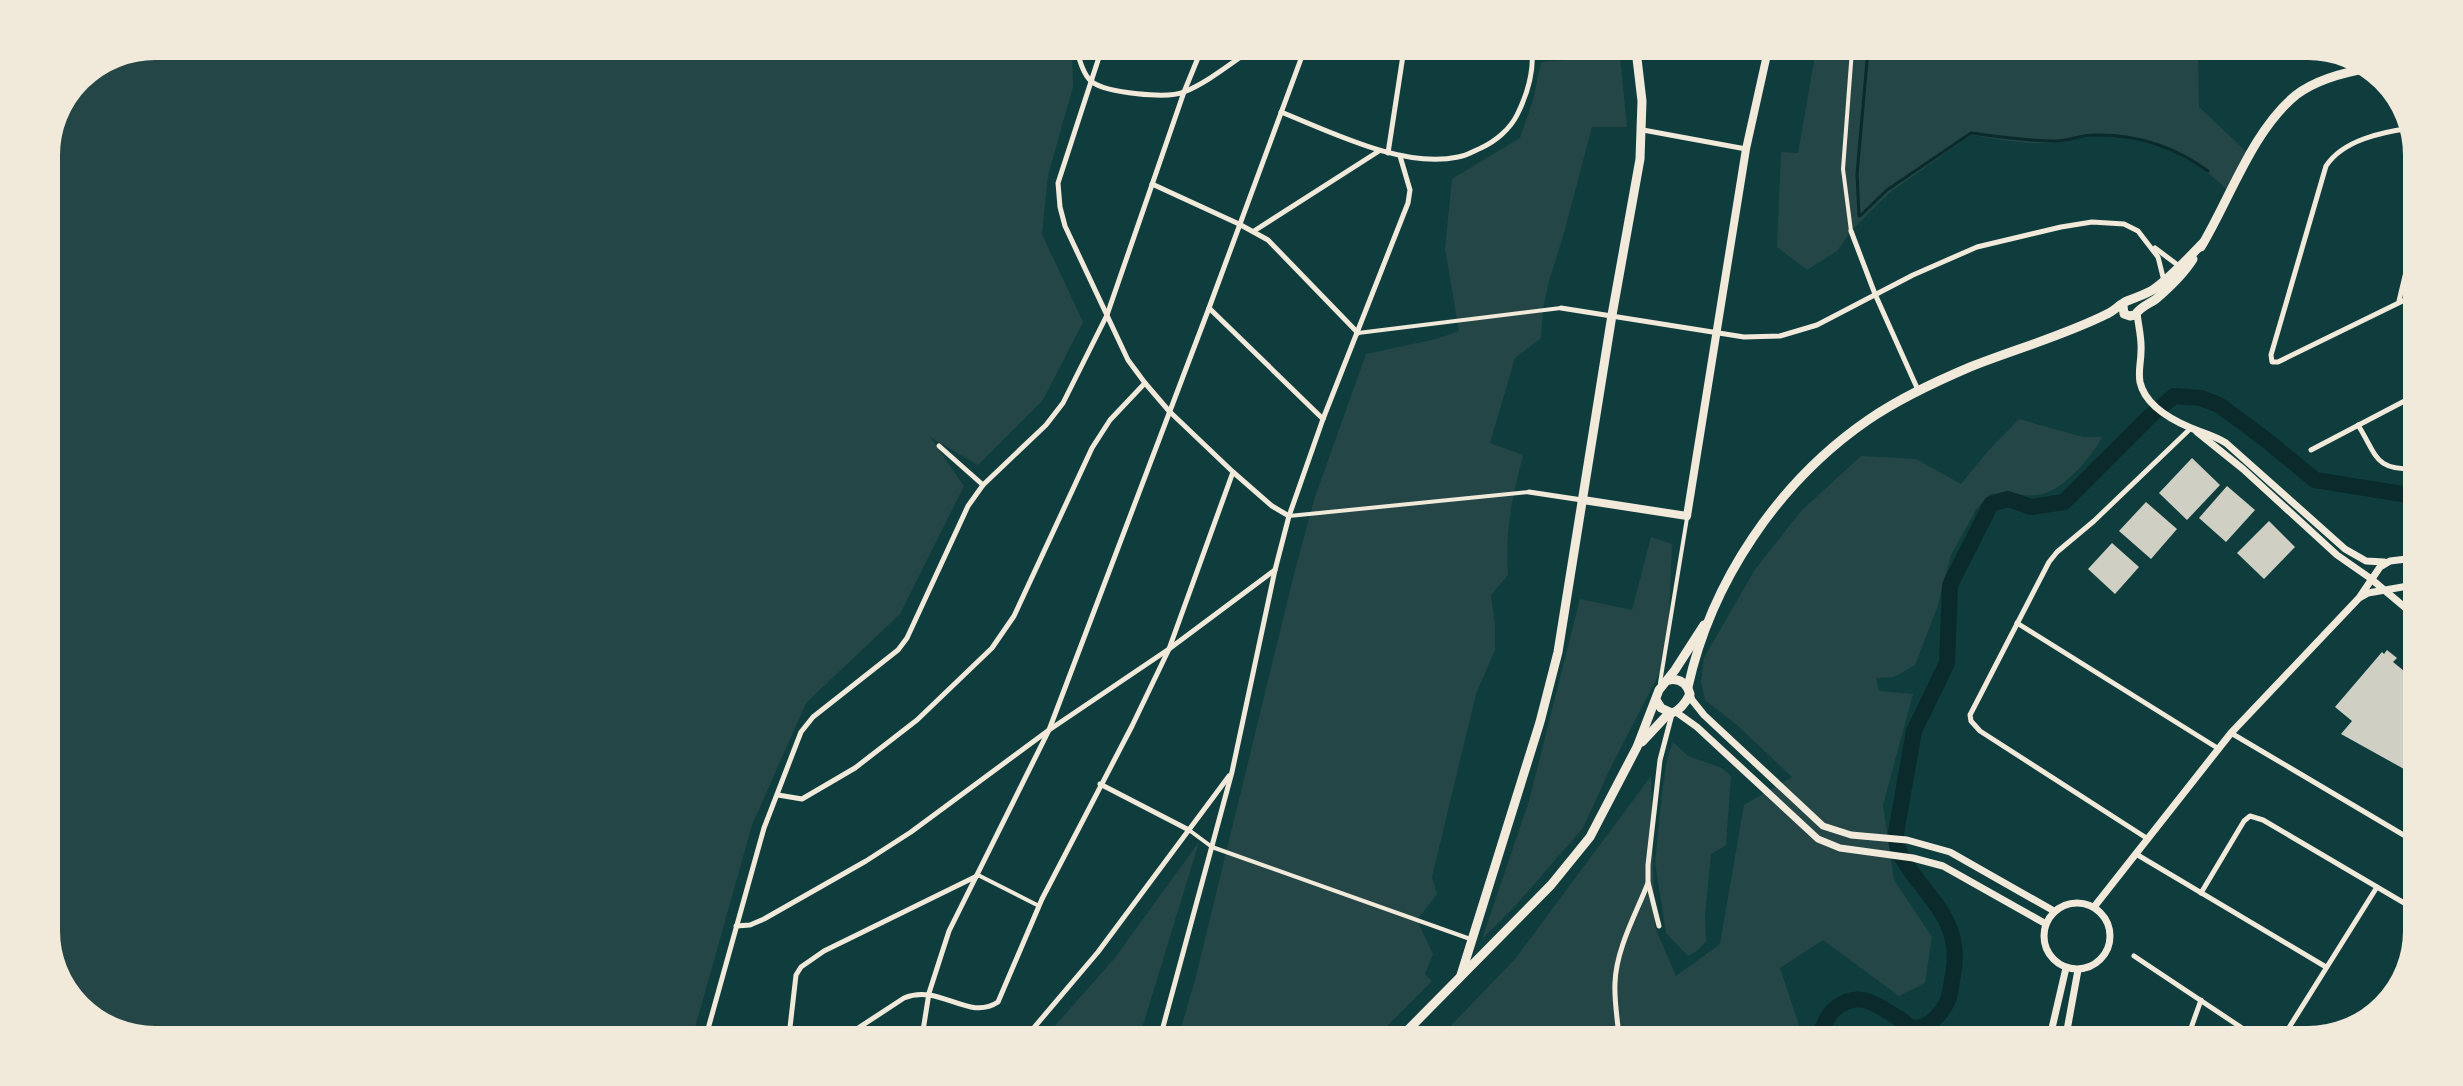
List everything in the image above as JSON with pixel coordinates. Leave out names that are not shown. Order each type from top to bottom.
[{"type":"main road","points":[[1461,975],[1550,686],[1635,194],[1643,130],[1637,58]]},
{"type":"main road","points":[[1583,500],[1687,516],[1746,149],[1766,58]]},
{"type":"main road","points":[[1410,1028],[1574,859],[1604,814],[1658,695],[1714,609],[1745,550],[1789,490],[1811,467],[1866,421],[1918,390],[2080,325],[2152,302],[2173,284],[2203,243],[2261,137],[2284,106],[2325,79],[2357,71]]},
{"type":"main road","points":[[2131,310],[2182,269]]},
{"type":"main road","points":[[1637,747],[1672,713],[1689,691],[1714,609]]},
{"type":"main road","points":[[1669,680],[1680,680],[1689,691]]},
{"type":"main road","points":[[1658,695],[1661,708],[1672,713]]},
{"type":"street","points":[[1079,58],[1090,81],[1108,89],[1166,96],[1184,92],[1238,58]]},
{"type":"street","points":[[1098,58],[1058,183],[1065,226],[1128,360],[1169,411],[1233,472],[1272,506],[1289,516],[1529,492],[1583,500]]},
{"type":"street","points":[[709,1028],[764,828],[801,732],[813,717],[885,662],[907,638],[968,506],[983,485],[1046,425],[1063,403],[1107,315],[1198,58]]},
{"type":"street","points":[[923,1028],[929,993],[949,931],[1049,730],[1301,58]]},
{"type":"street","points":[[1388,153],[1403,58]]},
{"type":"street","points":[[1281,112],[1388,153],[1440,159],[1460,157],[1490,144],[1515,119],[1527,90],[1531,58]]},
{"type":"street","points":[[1851,58],[1843,169],[1851,231],[1918,390]]},
{"type":"street","points":[[1643,130],[1746,149]]},
{"type":"street","points":[[2401,130],[2349,146],[2331,158],[2326,166],[2271,355],[2272,362],[2278,362],[2405,299]]},
{"type":"street","points":[[1254,231],[1379,150]]},
{"type":"street","points":[[1163,1028],[1232,772],[1289,516],[1323,419],[1408,203],[1410,190],[1400,156]]},
{"type":"street","points":[[1152,184],[1268,240],[1358,333]]},
{"type":"street","points":[[1358,333],[1561,308],[1765,338],[1799,332],[1817,325],[1913,275],[1977,247],[2076,224],[2124,224],[2138,231],[2182,269]]},
{"type":"street","points":[[2151,245],[2158,257],[2164,281]]},
{"type":"street","points":[[2399,302],[2405,276]]},
{"type":"street","points":[[1209,308],[1323,419]]},
{"type":"street","points":[[2131,310],[2141,339],[2139,376],[2148,398],[2177,421],[2226,443],[2315,529],[2337,555],[2405,608]]},
{"type":"street","points":[[778,795],[802,799],[855,768],[917,720],[992,648],[1014,616],[1092,448],[1110,420],[1145,383]]},
{"type":"street","points":[[2311,450],[2405,401]]},
{"type":"street","points":[[2358,425],[2380,462],[2393,469],[2405,469]]},
{"type":"street","points":[[2148,839],[1980,731],[1971,721],[1972,708],[2057,552],[2192,428]]},
{"type":"street","points":[[939,446],[983,485]]},
{"type":"street","points":[[858,1028],[914,994],[929,993],[977,1009],[989,1008],[998,1002],[1039,906],[1169,649],[1233,472]]},
{"type":"street","points":[[1658,695],[1687,516]]},
{"type":"street","points":[[2315,529],[2363,560],[2405,560]]},
{"type":"street","points":[[2094,907],[2231,733],[2359,598],[2380,567],[2390,561]]},
{"type":"street","points":[[736,926],[750,925],[764,919],[911,832],[1275,570]]},
{"type":"street","points":[[2359,598],[2368,593],[2405,587]]},
{"type":"street","points":[[2017,623],[2219,749]]},
{"type":"street","points":[[1689,691],[1704,715],[1823,826],[1851,835],[1907,840],[1950,852],[2054,911]]},
{"type":"street","points":[[1659,926],[1648,882],[1648,865],[1660,760],[1672,713],[1697,727],[1818,839],[1840,848],[1913,858],[1943,866],[2046,924]]},
{"type":"street","points":[[2231,733],[2405,836]]},
{"type":"street","points":[[1034,1028],[1098,952],[1232,772]]},
{"type":"street","points":[[1100,784],[1189,830],[1212,847],[1473,940]]},
{"type":"street","points":[[2201,893],[2250,816],[2263,820],[2405,903]]},
{"type":"street","points":[[2136,854],[2326,967]]},
{"type":"street","points":[[978,875],[1039,906]]},
{"type":"street","points":[[790,1028],[796,975],[801,967],[824,951],[978,875]]},
{"type":"street","points":[[1618,1028],[1614,985],[1616,972],[1620,953],[1648,882]]},
{"type":"street","points":[[2289,1028],[2377,887]]},
{"type":"street","points":[[2074,903],[2094,907],[2108,923],[2110,944],[2098,962],[2089,968],[2066,968],[2056,962],[2045,945],[2046,924],[2054,911],[2074,903]]},
{"type":"street","points":[[2134,956],[2242,1028]]},
{"type":"street","points":[[2052,1028],[2066,968]]},
{"type":"street","points":[[2067,1028],[2078,970]]},
{"type":"street","points":[[2191,1028],[2201,1000]]},
{"type":"shaded area","points":[[155,58],[1072,58],[1073,87],[1048,175],[1042,234],[1083,322],[1043,400],[978,465],[930,437],[964,486],[900,614],[806,703],[752,825],[695,1028],[155,1028],[118,1021],[82,995],[63,962],[58,937],[58,149],[65,118],[86,86],[118,65]]},
{"type":"shaded area","points":[[1620,58],[1627,127],[1592,127],[1549,281],[1541,338],[1515,358],[1490,443],[1523,455],[1510,514],[1508,575],[1491,595],[1495,650],[1476,694],[1432,877],[1437,894],[1417,920],[1433,954],[1425,974],[1432,981],[1385,1028],[1181,1028],[1315,497],[1366,354],[1459,331],[1445,249],[1452,179],[1520,138],[1533,100],[1541,62]]},
{"type":"shaded area","points":[[1815,58],[2200,58],[2199,107],[2250,155],[2230,193],[2183,157],[2146,142],[2107,136],[2032,143],[1971,135],[1889,193],[1851,231],[1837,251],[1807,270],[1777,247],[1781,152],[1798,153]]},
{"type":"shaded area","points":[[2019,419],[2083,437],[2102,437],[2091,455],[2065,482],[2046,493],[1990,494],[1977,508],[1951,555],[1937,608],[1915,665],[1894,677],[1876,678],[1879,691],[1913,694],[1883,805],[1894,880],[1932,937],[1925,983],[1899,996],[1823,940],[1780,968],[1800,1028],[1449,1028],[1515,959],[1651,776],[1655,927],[1676,976],[1720,944],[1744,805],[1792,777],[1737,725],[1705,700],[1701,682],[1704,658],[1754,571],[1801,511],[1861,456],[1916,459],[1961,484]]},
{"type":"shaded area","points":[[1651,537],[1672,544],[1664,664],[1583,828],[1482,939],[1529,801],[1580,599],[1632,610]]},
{"type":"shaded area","points":[[1673,742],[1688,756],[1722,768],[1731,776],[1726,845],[1711,854],[1705,916],[1706,942],[1688,956],[1666,933],[1655,863],[1662,793]]},
{"type":"shaded area","points":[[1199,842],[1142,1028],[1053,1028],[1114,959]]},
{"type":"building","points":[[2192,458],[2220,485],[2187,520],[2159,493]]},
{"type":"building","points":[[2227,486],[2255,510],[2226,542],[2199,518]]},
{"type":"building","points":[[2146,502],[2177,529],[2151,559],[2119,531]]},
{"type":"building","points":[[2269,521],[2295,547],[2264,579],[2237,553]]},
{"type":"building","points":[[2112,543],[2139,567],[2115,594],[2088,569]]},
{"type":"building","points":[[2387,650],[2397,658],[2393,662],[2405,672],[2405,770],[2341,734],[2352,721],[2335,707],[2382,652],[2384,654]]},
{"type":"waterway","points":[[1859,216],[1857,174],[1867,58]]},
{"type":"waterway","points":[[1861,215],[1887,190],[1971,133],[2045,141],[2093,135],[2139,139],[2168,148],[2208,171]]},
{"type":"waterway","points":[[1917,1028],[1934,1020],[1949,997],[1954,946],[1941,911],[1901,856],[1896,833],[1914,731],[1947,663],[1950,585],[1991,504],[2008,499],[2031,507],[2064,502],[2174,396],[2201,398],[2219,405],[2315,480],[2405,494]]},
{"type":"waterway","points":[[1823,1028],[1833,1011],[1853,1000],[1869,1002],[1908,1026],[1917,1028]]}]
